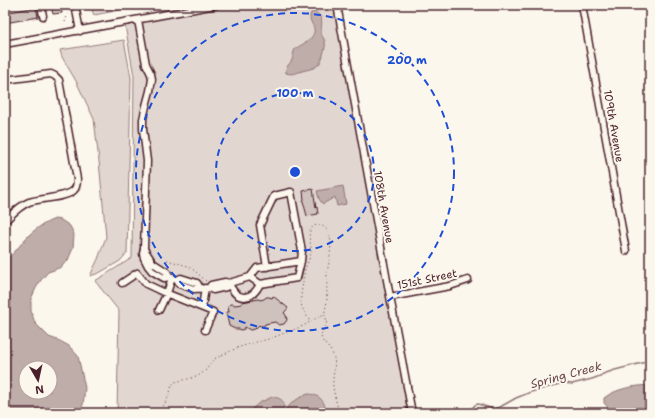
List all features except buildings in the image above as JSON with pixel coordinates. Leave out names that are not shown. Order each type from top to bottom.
[{"type":"street","points":[[42,5],[43,16]]},
{"type":"street","points":[[75,5],[80,30]]},
{"type":"street","points":[[5,44],[216,5]]},
{"type":"street","name":"108th Avenue","points":[[337,5],[412,413]]},
{"type":"street","name":"109th Avenue","points":[[582,5],[626,251]]},
{"type":"street","points":[[138,20],[146,64],[152,79],[144,119],[147,175],[144,249],[153,263],[173,278],[181,278],[207,287],[250,277],[257,268],[301,261]]},
{"type":"street","points":[[5,80],[51,74],[60,80],[78,179],[76,187],[73,191],[66,195],[31,201],[24,204],[5,221]]},
{"type":"street","points":[[250,277],[260,284],[297,278],[302,251],[290,192],[274,196],[260,225],[267,266]]},
{"type":"street","points":[[122,283],[137,273],[146,284],[213,312],[206,330]]},
{"type":"street","points":[[159,310],[168,293],[173,278]]},
{"type":"street","name":"151st Street","points":[[390,297],[450,286],[468,280]]},
{"type":"street","points":[[229,283],[235,294],[242,296],[252,295],[260,284]]},
{"type":"street","points":[[202,307],[207,287]]},
{"type":"path","points":[[65,22],[68,13],[67,5]]},
{"type":"path","points":[[159,413],[169,396],[172,385],[175,382],[196,377],[206,370],[214,359],[237,348],[269,339],[303,326],[310,322],[324,314],[328,300],[327,274],[330,237],[328,230],[322,225],[315,225],[311,229],[309,237],[311,252],[305,270],[301,301],[303,311],[310,322]]},
{"type":"path","points":[[167,260],[188,266],[195,271],[207,287]]},
{"type":"path","points":[[324,314],[327,319],[327,323],[322,333],[322,339],[332,353],[335,361],[333,385],[339,413]]},
{"type":"shaded area","points":[[90,5],[146,5],[94,15]]},
{"type":"shaded area","points":[[231,5],[335,5],[408,413],[117,413],[119,311],[95,281],[132,258],[134,76],[125,25]]},
{"type":"shaded area","points":[[314,12],[320,15],[321,18],[321,34],[325,43],[322,59],[316,67],[294,74],[286,73],[295,49],[313,36],[314,29],[310,17],[311,13]]},
{"type":"shaded area","points":[[124,40],[131,78],[127,253],[120,261],[99,273],[90,276],[106,237],[94,119],[76,81],[62,57],[60,50]]},
{"type":"shaded area","points":[[343,186],[346,204],[337,206],[335,197],[323,204],[319,199],[317,191]]},
{"type":"shaded area","points":[[55,219],[61,220],[70,226],[74,234],[73,248],[68,260],[61,267],[48,272],[41,280],[31,299],[31,311],[35,323],[49,337],[69,346],[78,356],[85,388],[83,405],[78,413],[5,413],[5,261],[30,234],[40,226]]},
{"type":"shaded area","points":[[650,385],[650,413],[618,413],[611,411],[604,403],[604,398],[614,392],[632,387]]},
{"type":"shaded area","points":[[308,394],[315,395],[321,399],[325,405],[324,413],[284,413],[288,406],[294,401]]},
{"type":"shaded area","points":[[272,397],[282,400],[284,403],[281,411],[277,413],[247,413],[259,403]]},
{"type":"waterway","name":"Spring Creek","points":[[468,413],[475,405],[478,404],[493,409],[531,392],[563,383],[572,384],[592,379],[615,370],[650,361]]}]
